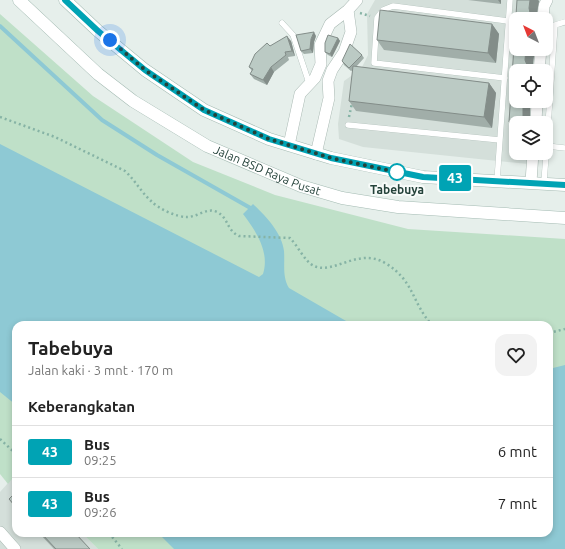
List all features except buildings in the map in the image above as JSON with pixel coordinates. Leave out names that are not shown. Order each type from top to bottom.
[{"type":"main road","name":"Jalan BSD Raya Pusat","points":[[18,0],[98,74],[133,101],[207,146],[301,186],[342,198],[398,207],[565,218]]},
{"type":"main road","points":[[65,0],[98,31],[145,70],[204,110],[269,139],[316,154],[423,177],[565,185]]},
{"type":"street","points":[[289,146],[300,94],[312,81],[320,64],[320,45],[330,24],[348,10],[357,0]]},
{"type":"street","points":[[544,12],[544,6],[547,0]]},
{"type":"street","points":[[316,154],[329,98],[328,81],[332,70],[344,52],[351,32],[348,10]]},
{"type":"street","points":[[312,81],[328,81]]},
{"type":"street","points":[[531,182],[533,160]]},
{"type":"street","points":[[0,532],[15,549]]},
{"type":"lane","points":[[497,181],[510,0]]},
{"type":"lane","points":[[505,78],[374,62],[376,18],[383,10],[393,6],[508,21]]},
{"type":"lane","points":[[549,116],[555,25],[565,22]]},
{"type":"lane","points":[[282,23],[293,35],[312,81]]},
{"type":"lane","points":[[348,126],[500,140]]},
{"type":"lane","points":[[553,147],[565,148]]},
{"type":"lane","points":[[544,183],[546,160]]},
{"type":"path","points":[[348,10],[376,18]]},
{"type":"path","points":[[348,126],[353,95]]},
{"type":"path","points":[[0,117],[55,137],[125,171],[134,178],[151,201],[179,216],[189,218],[208,210],[217,212],[226,221],[231,232],[239,236],[290,238],[299,247],[305,258],[314,266],[337,266],[348,260],[359,258],[383,262],[404,278],[422,314],[428,321]]},
{"type":"path","points":[[553,332],[565,329]]},
{"type":"path","points":[[0,439],[12,450]]},
{"type":"path","points":[[112,537],[122,549]]},
{"type":"shaded area","points":[[375,0],[541,0],[540,12],[509,12],[509,56],[536,56],[536,64],[509,64],[509,108],[532,108],[532,116],[509,116],[509,160],[528,160],[528,164],[363,147],[339,139],[338,124],[344,81],[361,69],[368,55],[367,14]]},
{"type":"shaded area","points":[[12,478],[12,537],[86,537],[98,549],[0,549],[0,492]]},
{"type":"green space","points":[[0,14],[93,96],[193,162],[275,195],[408,229],[565,239],[565,549],[98,549],[86,537],[553,537],[553,321],[12,321],[12,479],[8,484],[0,474]]},
{"type":"water","points":[[0,144],[259,277],[263,274],[265,266],[263,250],[253,227],[243,214],[253,204],[268,219],[277,231],[283,244],[285,275],[289,288],[346,321],[12,321],[12,402],[0,392]]},
{"type":"water","points":[[565,365],[565,549],[174,549],[162,537],[553,537],[553,368]]},
{"type":"waterway","points":[[0,26],[102,120],[157,155],[254,210]]},
{"type":"bus line","name":"43","points":[[65,0],[98,31],[145,70],[204,110],[269,139],[331,158],[423,177],[565,185]]},
{"type":"place","name":"Tabebuya","points":[[397,172]]},
{"type":"route","points":[[110,40],[145,70],[204,110],[269,139],[331,158],[397,172]]}]
